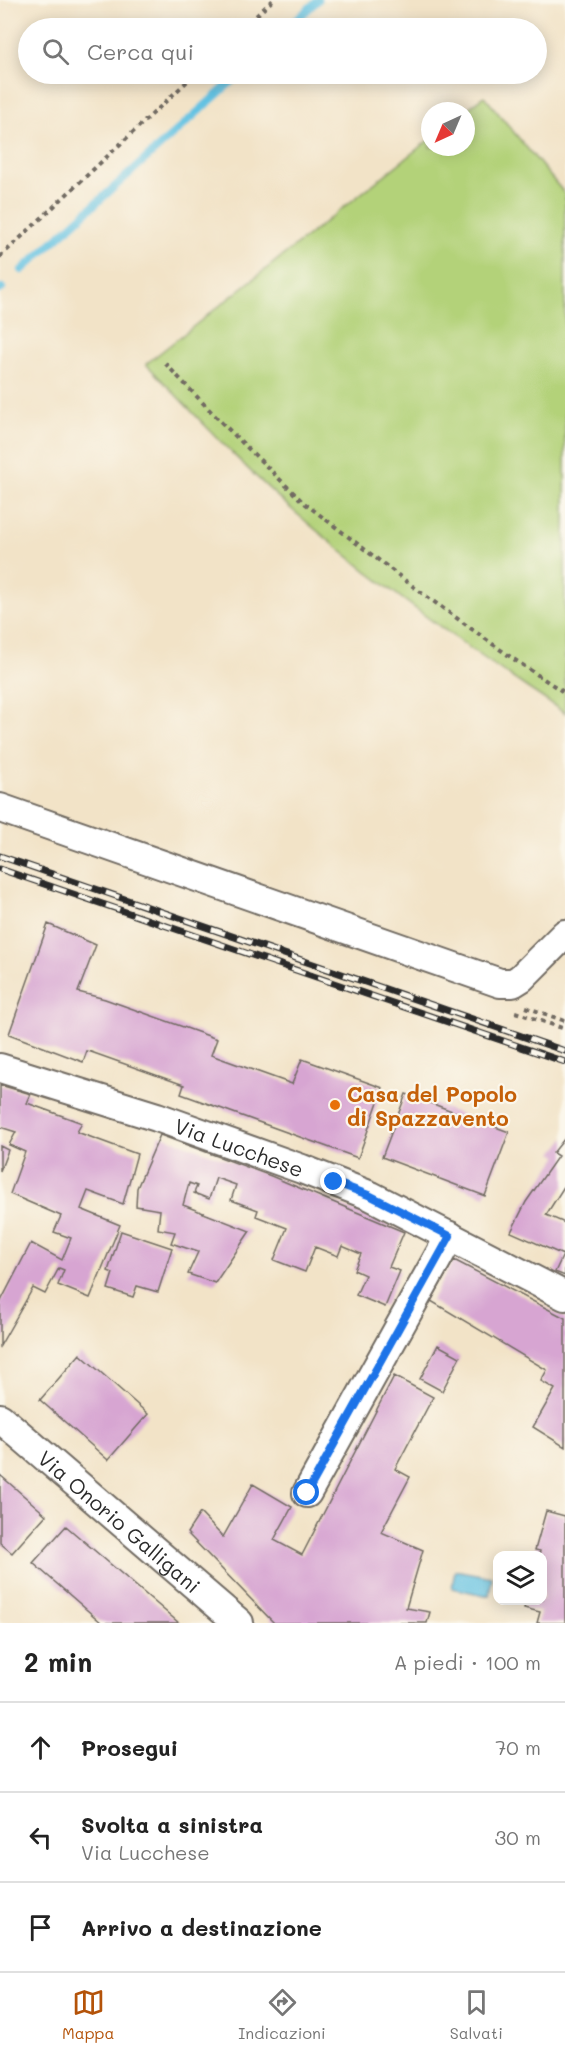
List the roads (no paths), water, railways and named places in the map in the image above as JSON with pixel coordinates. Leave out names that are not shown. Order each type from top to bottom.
[{"type":"street","points":[[0,808],[500,983],[513,982],[521,978],[565,934]]},
{"type":"street","name":"Via Lucchese","points":[[0,1068],[157,1117],[371,1196],[565,1296]]},
{"type":"street","points":[[307,1493],[450,1236]]},
{"type":"street","name":"Via Onorio Galligani","points":[[0,1418],[239,1623]]},
{"type":"water","points":[[455,1570],[492,1577],[489,1596],[452,1588]]},
{"type":"waterway","points":[[299,18],[318,0]]},
{"type":"waterway","points":[[22,270],[229,84]]},
{"type":"railway","points":[[0,856],[565,1051]]},
{"type":"railway","points":[[0,869],[565,1062]]},
{"type":"place","name":"Casa del Popolo di Spazzavento","points":[[335,1105]]}]
